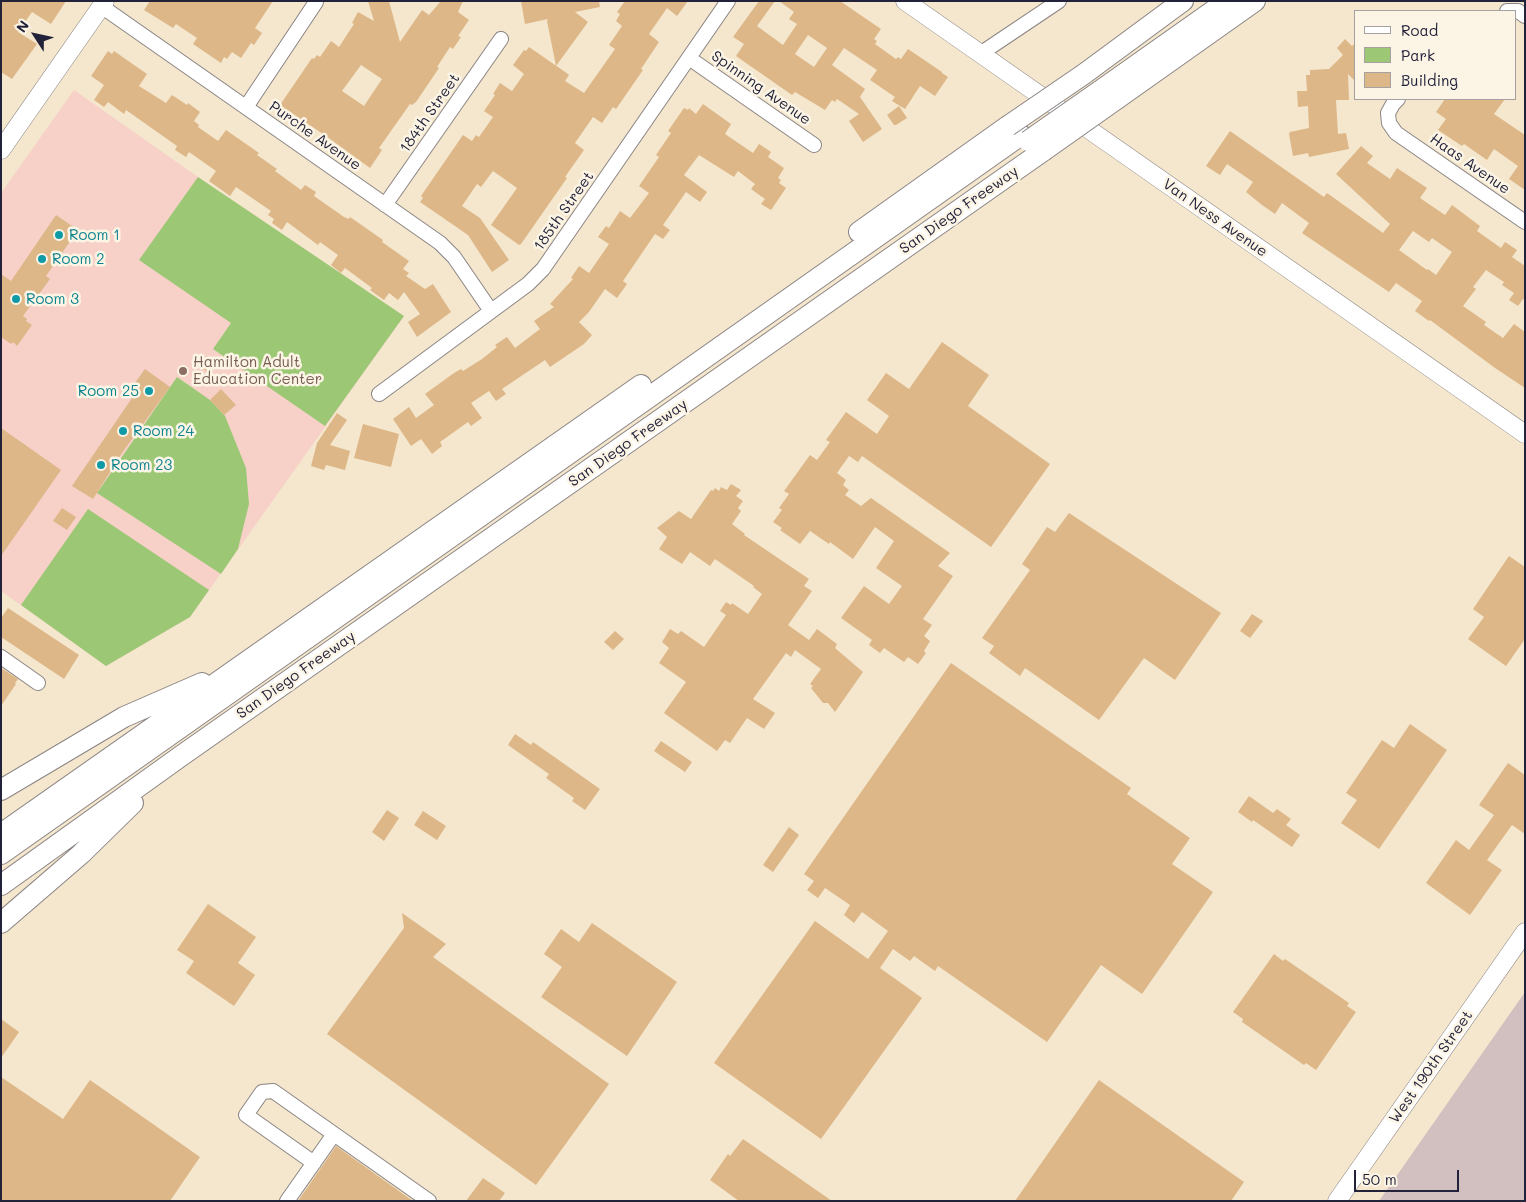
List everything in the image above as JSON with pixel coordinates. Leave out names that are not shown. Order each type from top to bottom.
[{"type":"highway","name":"San Diego Freeway","points":[[1,885],[181,756],[829,301],[1025,138],[1101,86],[1112,54],[1183,1]]},
{"type":"highway","points":[[1101,86],[1227,1]]},
{"type":"highway","name":"San Diego Freeway","points":[[1,834],[242,665],[1101,86],[1254,1]]},
{"type":"highway","points":[[1,854],[1025,138]]},
{"type":"highway","points":[[1,790],[124,717],[242,665]]},
{"type":"highway","points":[[1,923],[81,854],[181,756]]},
{"type":"main road","name":"Van Ness Avenue","points":[[905,1],[1525,434]]},
{"type":"main road","points":[[1,150],[103,3]]},
{"type":"main road","name":"West 190th Street","points":[[1337,1201],[1525,932]]},
{"type":"street","name":"185th Street","points":[[379,394],[528,284],[543,269],[728,1]]},
{"type":"street","points":[[980,54],[1059,1]]},
{"type":"street","points":[[246,107],[316,2]]},
{"type":"street","name":"Purche Avenue","points":[[103,3],[246,107],[440,243],[454,257],[491,312]]},
{"type":"street","name":"184th Street","points":[[385,205],[501,39]]},
{"type":"street","name":"Spinning Avenue","points":[[689,58],[814,145]]},
{"type":"street","name":"Haas Avenue","points":[[1397,100],[1388,113],[1389,123],[1396,133],[1525,222]]},
{"type":"street","points":[[1,657],[38,682]]},
{"type":"street","points":[[314,1163],[246,1115],[262,1092],[273,1091],[429,1201]]},
{"type":"street","points":[[287,1201],[334,1134]]},
{"type":"shaded area","name":"Hamilton Adult Education Center","points":[[74,90],[198,177],[404,316],[190,617],[106,666],[1,591],[1,193]]},
{"type":"shaded area","points":[[1525,992],[1525,1201],[1379,1201]]},
{"type":"green space","points":[[198,177],[404,316],[325,426],[213,349],[231,323],[139,260]]},
{"type":"green space","points":[[177,377],[210,400],[225,416],[246,468],[249,504],[238,549],[221,574],[97,493]]},
{"type":"green space","points":[[88,509],[209,590],[190,617],[106,666],[21,605]]},
{"type":"building","points":[[1,1],[66,1],[51,24],[32,12],[18,32],[37,44],[12,79],[1,72]]},
{"type":"building","points":[[150,1],[273,1],[255,28],[262,33],[254,45],[251,43],[241,58],[232,52],[227,59],[224,57],[221,63],[193,44],[197,38],[176,24],[173,28],[144,10]]},
{"type":"building","points":[[368,1],[389,1],[400,42],[422,10],[429,15],[441,1],[463,1],[458,12],[469,20],[458,36],[461,37],[453,49],[450,47],[437,67],[439,68],[416,102],[412,105],[410,104],[379,148],[382,150],[370,168],[280,105],[312,58],[314,59],[317,55],[320,57],[331,41],[339,47],[354,24],[352,23],[358,12],[374,21]],"holes":[[[361,65],[382,79],[364,106],[342,91]]]},
{"type":"building","points":[[521,1],[599,1],[600,7],[575,12],[588,22],[556,66],[548,19],[525,24]]},
{"type":"building","points":[[625,1],[688,1],[677,16],[667,8],[649,34],[659,42],[641,69],[643,70],[616,109],[613,107],[602,123],[593,117],[575,143],[584,150],[521,244],[519,245],[491,225],[517,188],[493,171],[481,187],[477,184],[462,206],[480,218],[509,260],[492,272],[468,235],[420,202],[423,198],[421,196],[463,135],[472,141],[476,135],[479,137],[493,117],[484,111],[495,95],[493,94],[500,83],[512,91],[524,74],[513,65],[524,50],[526,51],[529,47],[568,74],[565,81],[584,93],[615,49],[609,45],[622,26],[616,21],[620,14],[617,12]]},
{"type":"building","points":[[759,1],[775,1],[757,26],[783,45],[797,24],[789,19],[794,12],[779,1],[840,1],[881,29],[874,39],[877,41],[875,44],[896,59],[898,57],[901,59],[908,49],[948,77],[935,96],[920,86],[905,109],[892,101],[895,97],[870,80],[877,70],[844,48],[832,65],[865,89],[860,97],[882,129],[863,142],[849,121],[859,114],[837,99],[835,102],[832,100],[825,110],[795,92],[792,95],[736,56],[744,44],[733,37]],"holes":[[[808,35],[827,48],[814,67],[795,54]]]},
{"type":"building","points":[[1345,39],[1352,46],[1354,44],[1354,80],[1348,74],[1349,100],[1336,100],[1338,134],[1346,133],[1349,149],[1309,157],[1308,153],[1293,156],[1290,132],[1309,128],[1308,106],[1298,107],[1297,91],[1307,91],[1306,75],[1310,75],[1310,70],[1329,69],[1343,55],[1337,48]]},
{"type":"building","points":[[108,51],[112,54],[114,51],[147,74],[139,86],[166,103],[172,95],[200,112],[194,121],[199,125],[198,127],[218,141],[226,130],[259,153],[257,155],[277,169],[275,171],[301,190],[305,185],[316,192],[314,196],[344,217],[349,219],[350,217],[383,240],[382,242],[409,261],[403,269],[409,273],[406,276],[425,289],[433,284],[451,312],[417,337],[408,322],[420,314],[404,292],[398,300],[389,293],[384,300],[370,290],[372,288],[345,268],[341,273],[331,265],[338,255],[320,242],[318,245],[287,222],[282,230],[272,223],[274,219],[268,215],[271,211],[236,187],[230,196],[209,181],[216,171],[189,152],[186,157],[175,150],[177,146],[126,110],[124,114],[108,102],[104,107],[94,100],[104,85],[91,76]]},
{"type":"building","points":[[1444,100],[1504,100],[1494,114],[1525,135],[1525,190],[1509,179],[1518,166],[1494,149],[1487,160],[1464,144],[1462,146],[1438,130],[1446,119],[1436,112]]},
{"type":"building","points":[[703,104],[731,124],[725,134],[753,153],[759,144],[771,152],[768,157],[784,168],[778,178],[781,180],[779,183],[786,188],[771,210],[761,204],[765,199],[751,189],[755,184],[738,171],[734,177],[699,155],[684,175],[707,192],[700,202],[686,192],[663,225],[670,230],[663,239],[655,234],[623,281],[627,284],[617,298],[605,289],[589,312],[579,322],[592,335],[584,344],[550,367],[545,360],[502,389],[506,394],[496,401],[489,391],[471,403],[482,418],[471,426],[468,422],[440,442],[442,446],[432,454],[421,439],[411,446],[393,419],[409,407],[416,418],[434,405],[425,394],[454,373],[461,369],[463,371],[482,359],[497,347],[495,345],[507,337],[515,348],[540,329],[534,321],[554,307],[550,304],[573,279],[571,278],[579,266],[589,273],[609,244],[598,237],[606,226],[609,228],[620,211],[630,218],[649,193],[639,186],[659,157],[656,155],[671,133],[668,131],[684,108],[688,110],[689,108],[696,114]]},
{"type":"building","points":[[899,106],[907,118],[894,125],[887,115]]},
{"type":"building","points":[[1230,131],[1324,197],[1327,193],[1383,233],[1390,224],[1336,174],[1361,146],[1373,156],[1367,163],[1390,179],[1397,168],[1427,188],[1420,198],[1445,215],[1452,205],[1480,226],[1477,231],[1501,248],[1505,242],[1517,250],[1512,257],[1525,266],[1525,300],[1523,299],[1518,306],[1509,300],[1514,293],[1502,285],[1504,282],[1486,270],[1473,287],[1476,289],[1463,306],[1486,322],[1484,325],[1503,338],[1514,324],[1525,332],[1525,388],[1415,311],[1422,301],[1396,283],[1389,292],[1302,233],[1309,223],[1282,203],[1275,214],[1262,205],[1246,192],[1253,182],[1227,164],[1220,175],[1206,166]],"holes":[[[1413,231],[1429,242],[1432,238],[1452,252],[1436,275],[1399,250]]]},
{"type":"building","points":[[56,215],[78,230],[46,276],[50,279],[23,316],[32,325],[17,346],[13,342],[11,344],[1,337],[1,274],[11,281]]},
{"type":"building","points":[[942,342],[989,375],[968,406],[1050,464],[991,547],[862,456],[858,462],[849,456],[837,473],[846,480],[843,485],[849,490],[845,495],[861,506],[871,498],[950,553],[938,566],[953,576],[923,619],[932,625],[924,636],[930,641],[924,651],[926,653],[918,664],[908,657],[904,662],[884,648],[880,653],[869,645],[872,640],[841,618],[864,586],[889,604],[902,586],[876,568],[894,541],[875,527],[853,559],[830,542],[829,544],[810,531],[800,544],[780,530],[782,528],[773,522],[782,510],[779,508],[789,494],[784,491],[810,455],[817,460],[830,442],[826,440],[846,412],[877,434],[889,416],[867,400],[886,373],[909,389]]},
{"type":"building","points":[[207,356],[216,366],[208,374],[199,363]]},
{"type":"building","points":[[145,369],[170,387],[122,453],[93,499],[72,486],[132,398],[127,394]]},
{"type":"building","points":[[221,389],[236,405],[224,415],[210,400]]},
{"type":"building","points":[[337,413],[347,420],[330,445],[350,451],[345,470],[326,465],[324,470],[311,466],[317,443]]},
{"type":"building","points":[[363,424],[399,434],[391,467],[354,458]]},
{"type":"building","points":[[1,428],[61,470],[1,556]]},
{"type":"building","points":[[731,484],[741,490],[736,496],[743,501],[738,508],[741,511],[732,524],[744,535],[809,579],[804,586],[812,591],[788,625],[809,640],[817,629],[837,644],[835,648],[863,672],[835,712],[828,703],[823,703],[811,688],[813,686],[810,684],[821,669],[795,650],[791,657],[786,653],[753,699],[775,713],[764,729],[747,718],[730,743],[725,740],[717,751],[664,713],[686,682],[659,663],[669,648],[662,642],[670,629],[678,634],[681,631],[704,647],[726,615],[720,611],[726,602],[731,605],[732,603],[748,614],[762,594],[754,586],[715,559],[710,566],[690,552],[682,564],[659,549],[667,537],[657,528],[679,511],[691,519],[711,490],[713,491],[715,488],[719,491],[721,487],[727,490]]},
{"type":"building","points":[[62,508],[76,517],[67,530],[53,521]]},
{"type":"building","points":[[1069,513],[1221,613],[1175,680],[1144,658],[1099,720],[1025,668],[1020,676],[989,653],[994,646],[982,638],[1030,570],[1022,564],[1047,527],[1055,532]]},
{"type":"building","points":[[1509,556],[1525,567],[1525,639],[1506,666],[1468,639],[1484,617],[1473,609]]},
{"type":"building","points":[[8,608],[79,655],[64,679],[1,637],[1,618]]},
{"type":"building","points":[[1252,614],[1263,621],[1250,638],[1240,631]]},
{"type":"building","points":[[615,631],[624,639],[613,650],[604,642]]},
{"type":"building","points":[[951,663],[1131,788],[1127,794],[1190,838],[1172,864],[1213,892],[1142,994],[1101,965],[1047,1042],[938,966],[935,971],[914,956],[910,961],[893,949],[880,968],[922,998],[821,1139],[714,1063],[815,921],[868,959],[888,931],[862,912],[854,923],[844,915],[850,905],[825,888],[818,898],[807,890],[814,881],[804,874]]},
{"type":"building","points":[[1,668],[18,679],[1,706]]},
{"type":"building","points":[[1410,724],[1447,750],[1379,849],[1341,823],[1357,800],[1346,793],[1382,740],[1394,748]]},
{"type":"building","points":[[515,734],[531,745],[533,742],[600,789],[585,810],[572,801],[574,798],[546,778],[549,774],[508,745]]},
{"type":"building","points":[[661,741],[692,762],[685,772],[654,751]]},
{"type":"building","points":[[1508,763],[1525,775],[1525,834],[1512,825],[1487,860],[1502,870],[1470,915],[1426,883],[1456,840],[1469,850],[1494,815],[1479,805]]},
{"type":"building","points":[[1249,796],[1273,813],[1277,809],[1291,819],[1286,825],[1300,835],[1292,847],[1238,812]]},
{"type":"building","points":[[387,810],[399,818],[384,841],[372,832]]},
{"type":"building","points":[[423,811],[446,826],[437,840],[414,825]]},
{"type":"building","points":[[789,827],[799,835],[773,872],[763,865]]},
{"type":"building","points":[[208,904],[256,937],[238,963],[255,975],[234,1006],[186,973],[194,961],[177,950]]},
{"type":"building","points":[[402,913],[446,944],[433,957],[609,1084],[536,1185],[327,1034],[404,928]]},
{"type":"building","points":[[592,923],[677,982],[627,1056],[541,997],[562,967],[544,954],[561,929],[579,942]]},
{"type":"building","points":[[1274,954],[1283,961],[1285,959],[1349,1003],[1347,1006],[1356,1012],[1316,1070],[1306,1063],[1304,1065],[1242,1022],[1243,1019],[1233,1012]]},
{"type":"building","points":[[1,1019],[19,1032],[1,1058]]},
{"type":"building","points":[[1,1077],[63,1119],[90,1080],[200,1157],[170,1201],[1,1201]]},
{"type":"building","points":[[1099,1080],[1244,1182],[1231,1201],[1015,1201]]},
{"type":"building","points":[[743,1139],[832,1201],[739,1201],[710,1180],[728,1154],[730,1156]]},
{"type":"building","points":[[336,1146],[413,1201],[298,1201]]},
{"type":"building","points":[[483,1178],[505,1193],[499,1201],[466,1201]]},
{"type":"place","name":"Room 1","points":[[59,235]]},
{"type":"place","name":"Room 2","points":[[42,259]]},
{"type":"place","name":"Room 3","points":[[16,299]]},
{"type":"place","name":"Hamilton Adult Education Center","points":[[183,371]]},
{"type":"place","name":"Room 25","points":[[149,391]]},
{"type":"place","name":"Room 24","points":[[123,431]]},
{"type":"place","name":"Room 23","points":[[101,465]]}]
